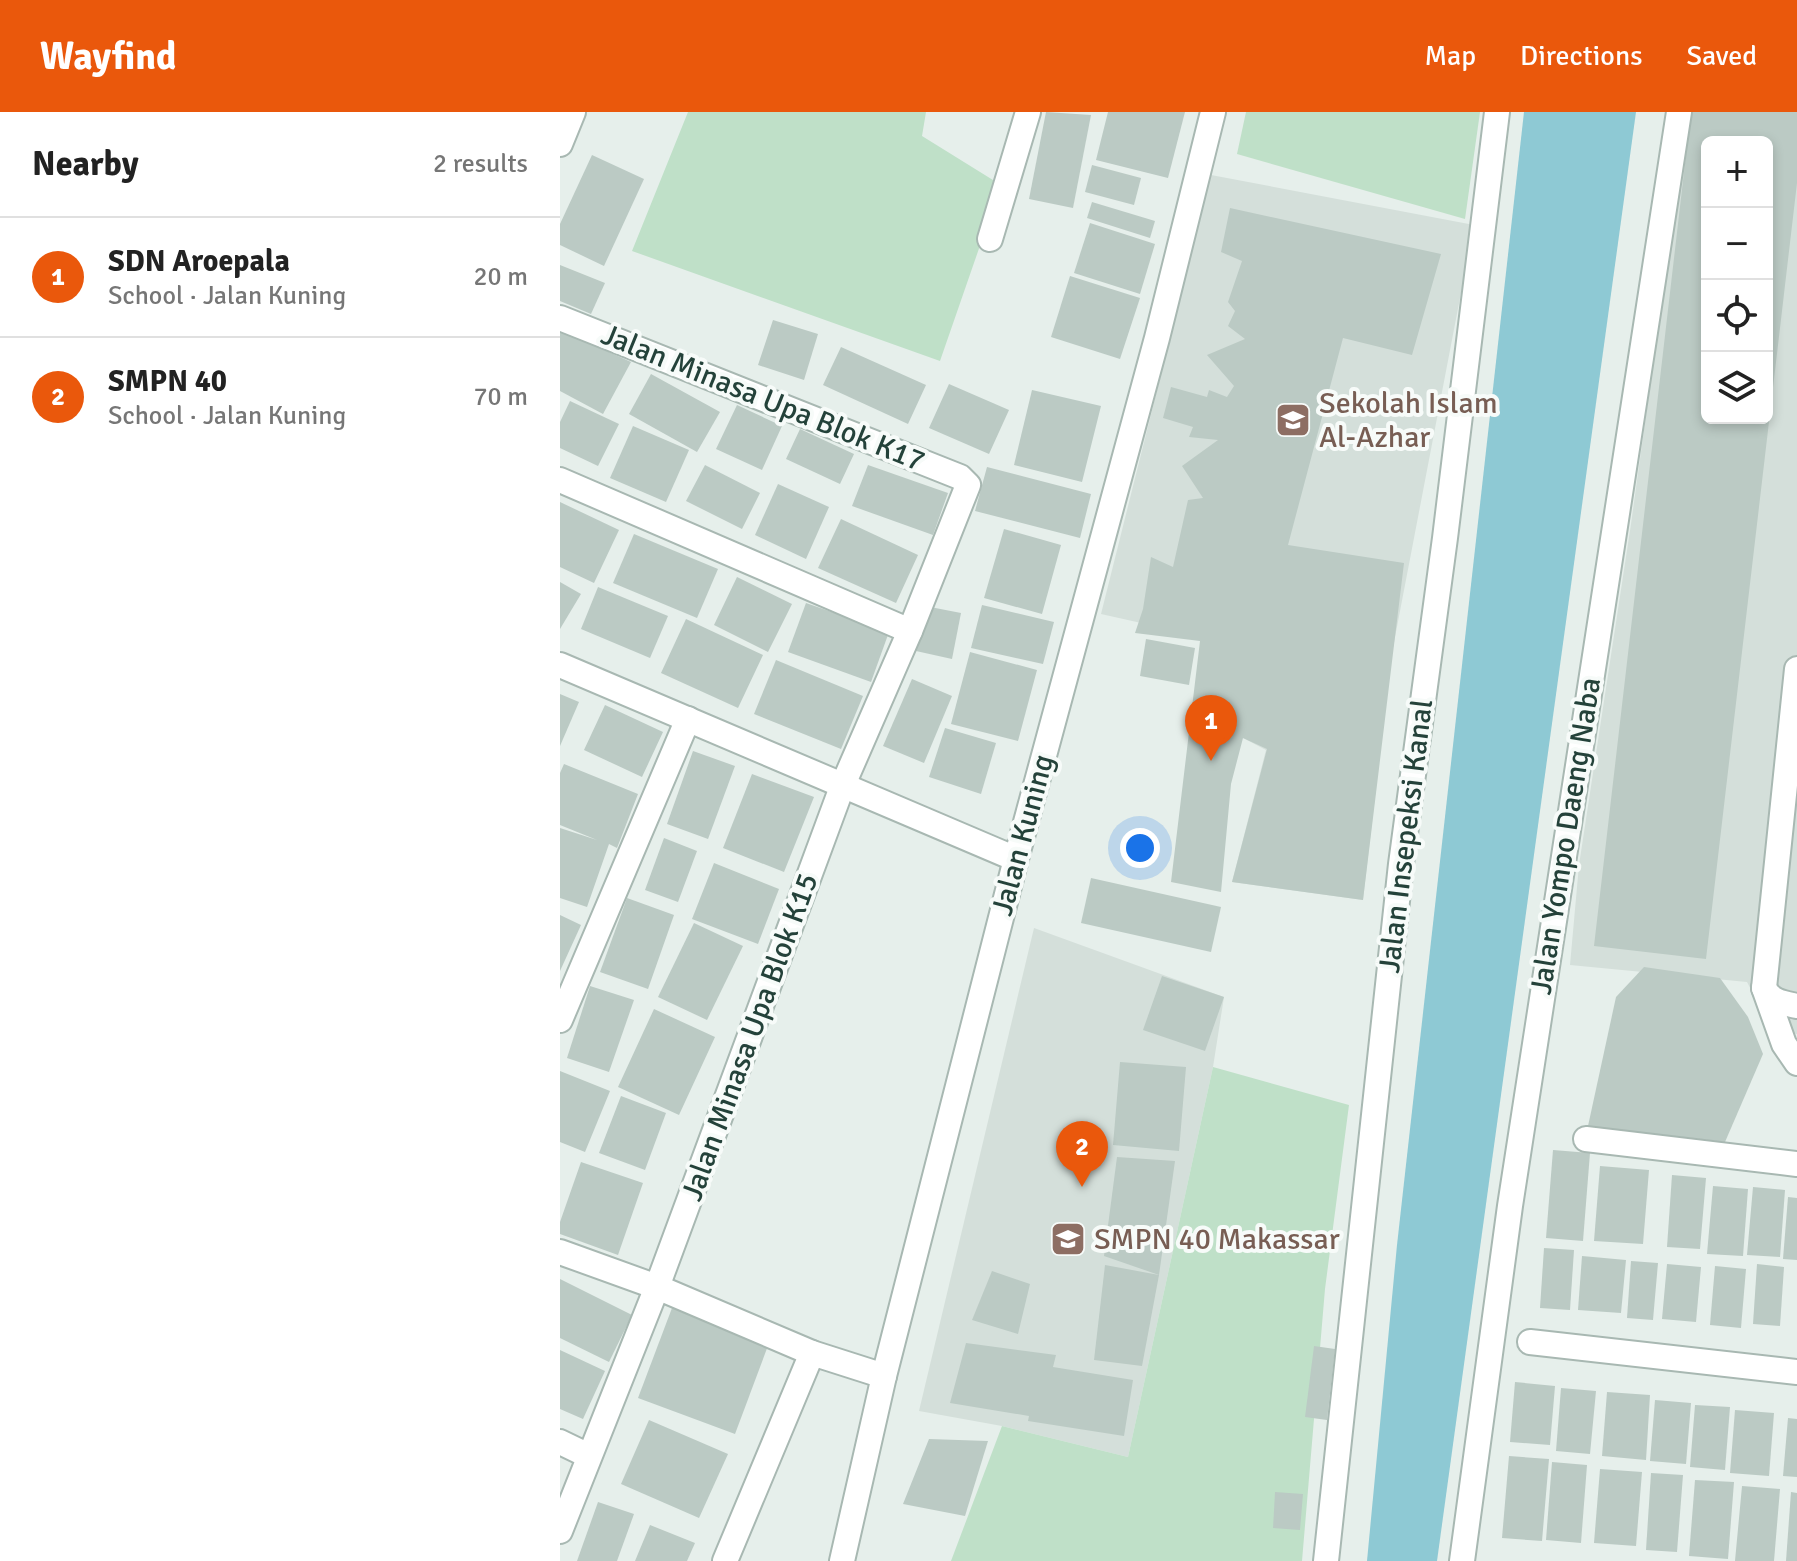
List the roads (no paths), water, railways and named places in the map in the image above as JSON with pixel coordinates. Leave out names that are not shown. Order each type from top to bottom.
[{"type":"street","points":[[560,144],[573,112]]},
{"type":"street","points":[[990,239],[1028,112]]},
{"type":"street","name":"Jalan Kuning","points":[[842,1561],[884,1376],[1016,859],[1157,338],[1213,112]]},
{"type":"street","name":"Jalan Insepeksi Kanal","points":[[1326,1561],[1401,864],[1497,112]]},
{"type":"street","name":"Jalan Yompo Daeng Naba","points":[[1462,1561],[1513,1190],[1679,112]]},
{"type":"street","name":"Jalan Minasa Upa Blok K17","points":[[560,318],[965,480]]},
{"type":"street","points":[[560,480],[910,631]]},
{"type":"street","name":"Jalan Minasa Upa Blok K15","points":[[560,1531],[657,1287],[842,787],[967,491],[965,480]]},
{"type":"street","points":[[560,665],[1016,859]]},
{"type":"street","points":[[1797,669],[1794,724],[1764,988],[1784,1044],[1797,1063]]},
{"type":"street","points":[[560,1020],[688,719]]},
{"type":"street","points":[[1764,988],[1768,996],[1778,1002],[1797,1006]]},
{"type":"street","points":[[1586,1139],[1797,1164]]},
{"type":"street","points":[[560,1252],[657,1287],[812,1353],[884,1376]]},
{"type":"street","points":[[1530,1342],[1797,1372]]},
{"type":"street","points":[[725,1561],[812,1353]]},
{"type":"street","points":[[560,1442],[589,1456]]},
{"type":"water","points":[[1524,112],[1636,112],[1437,1561],[1367,1561],[1397,1245]]},
{"type":"place","name":"Sekolah Islam Al-Azhar","points":[[1293,420]]},
{"type":"place","name":"SDN Aroepala","points":[[1211,761]]},
{"type":"place","name":"SMPN 40","points":[[1082,1187]]},
{"type":"place","name":"SMPN 40 Makassar","points":[[1068,1239]]}]
